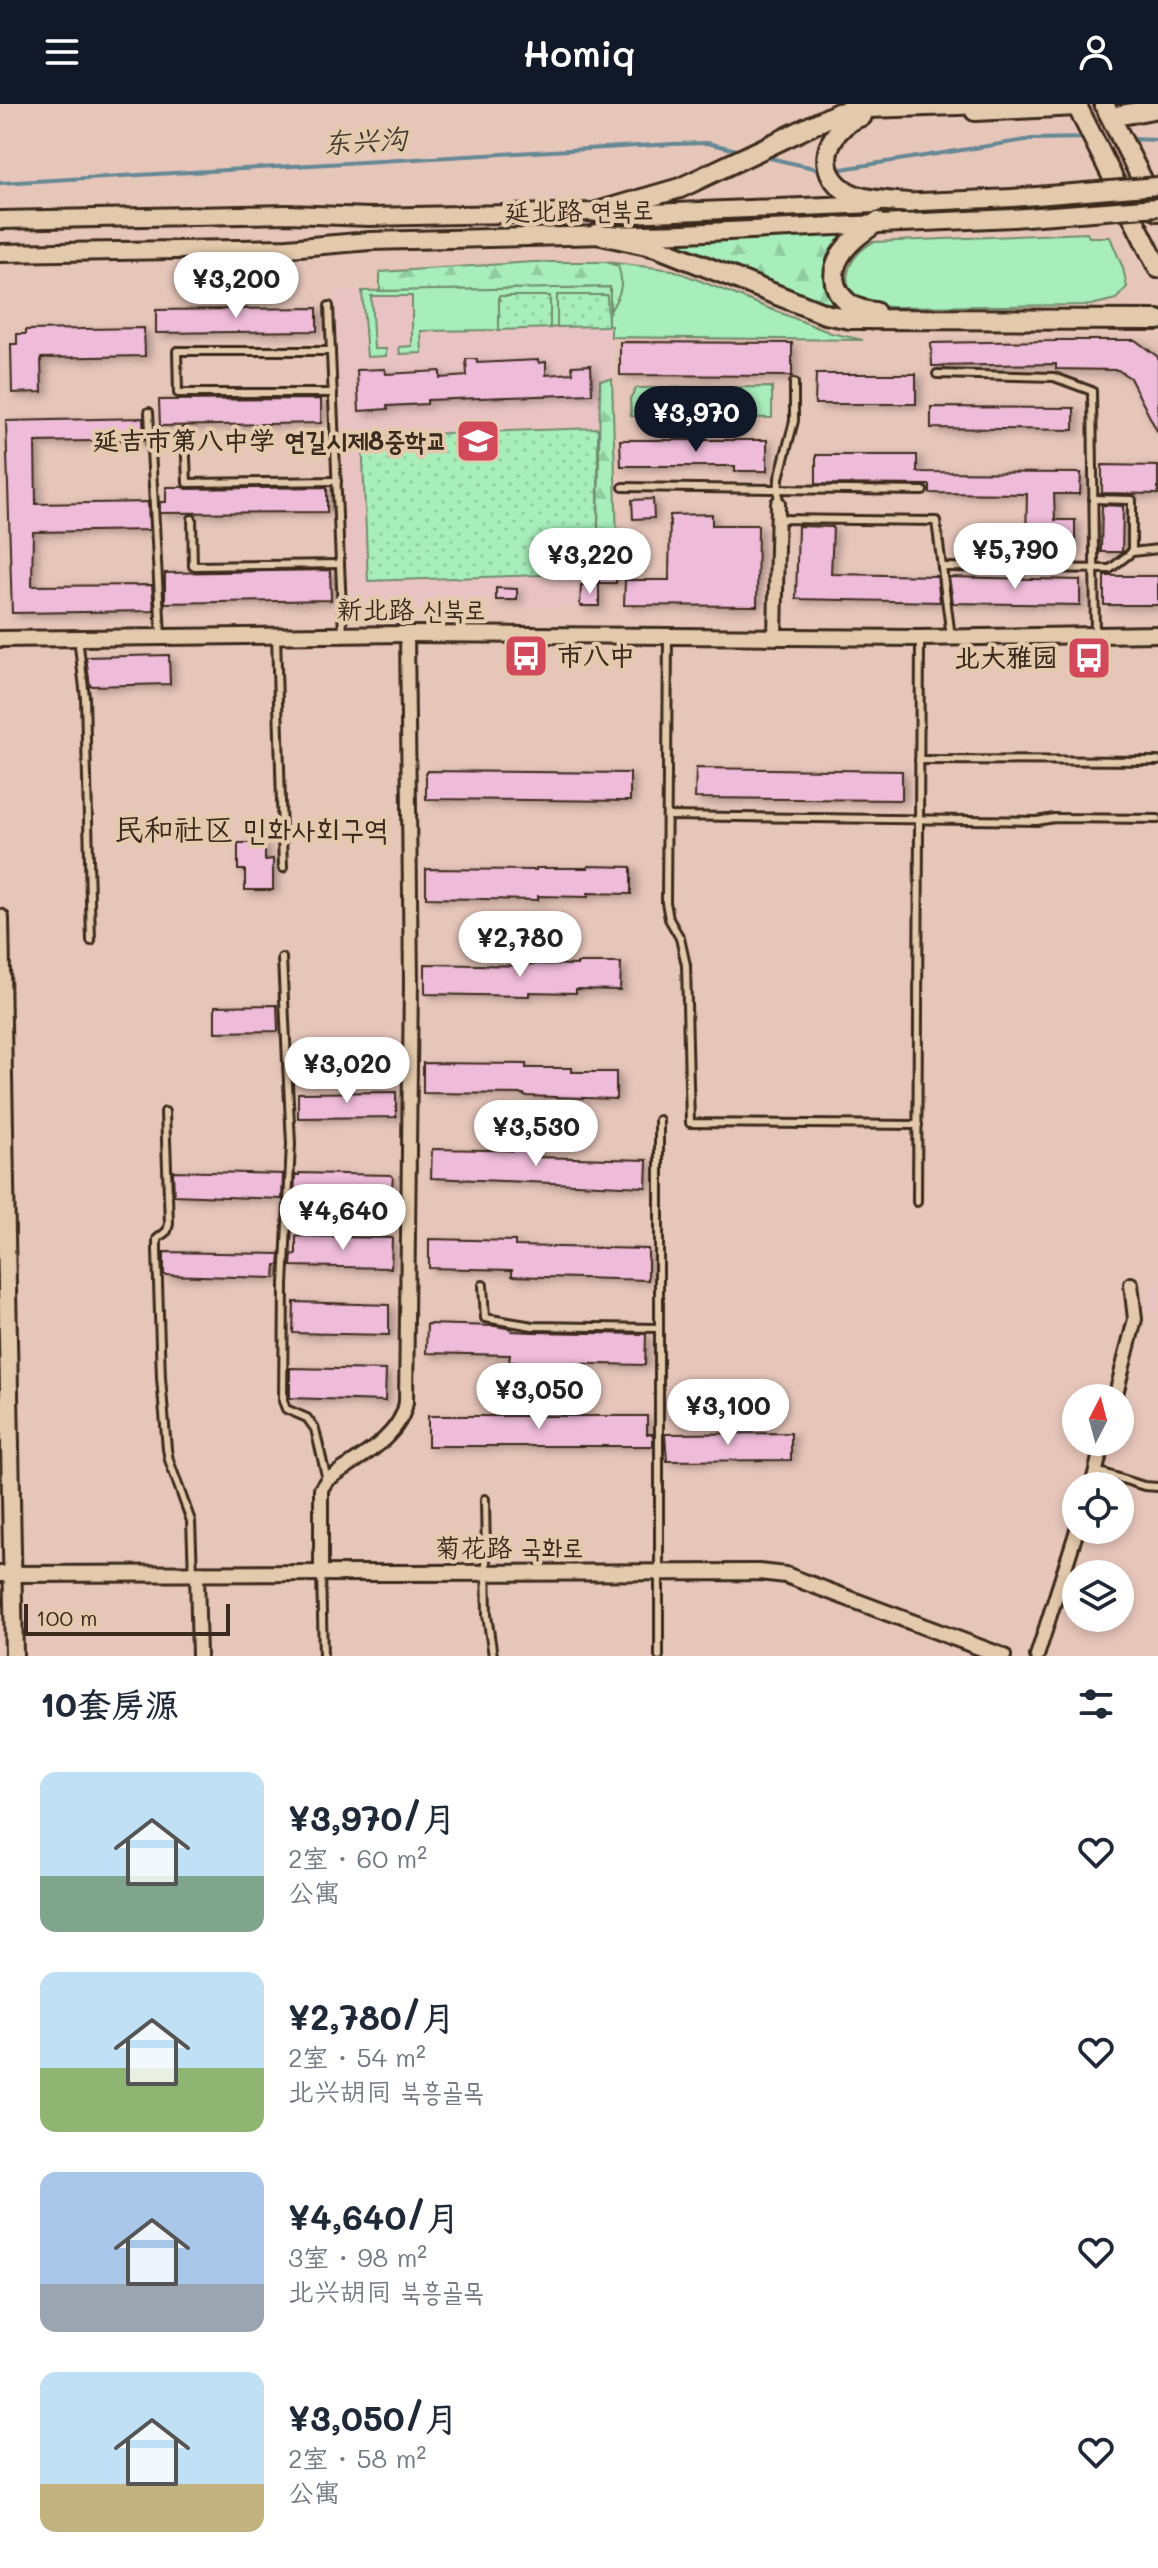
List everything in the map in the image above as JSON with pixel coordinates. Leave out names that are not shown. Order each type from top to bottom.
[{"type":"main road","points":[[597,212],[667,193],[825,118],[851,110],[987,104]]},
{"type":"main road","points":[[1053,104],[1078,110]]},
{"type":"main road","points":[[1158,108],[1106,112],[1158,209]]},
{"type":"main road","points":[[908,203],[865,198],[842,189],[830,174],[828,149],[831,138],[843,124],[861,116],[1078,110]]},
{"type":"main road","points":[[1078,110],[1158,268]]},
{"type":"main road","name":"延北路 연북로","points":[[0,220],[288,214],[369,217],[627,214],[1012,198],[1158,186]]},
{"type":"main road","name":"延北路 연북로","points":[[0,253],[288,248],[370,241],[684,233],[1158,209]]},
{"type":"main road","points":[[877,222],[845,249],[835,268],[839,293],[853,308],[886,313],[1158,317]]},
{"type":"main road","points":[[597,234],[656,247],[825,314],[850,319],[1158,317]]},
{"type":"main road","points":[[0,918],[6,1574],[14,1656]]},
{"type":"street","points":[[1078,110],[1106,112]]},
{"type":"street","points":[[775,636],[778,503]]},
{"type":"street","name":"新北路 신북로","points":[[0,639],[343,634],[920,638],[1158,634]]},
{"type":"street","points":[[321,1573],[321,1489],[327,1480],[391,1435],[399,1425],[406,1402],[411,982],[407,634]]},
{"type":"street","points":[[1119,1384],[1135,1319],[1131,1284]]},
{"type":"street","points":[[1097,1471],[1100,1456]]},
{"type":"street","points":[[1037,1656],[1073,1544]]},
{"type":"street","name":"菊花路 국화로","points":[[6,1574],[759,1572],[786,1575],[1003,1656]]},
{"type":"street","points":[[195,1574],[199,1656]]},
{"type":"lane","points":[[329,306],[343,634]]},
{"type":"lane","points":[[331,351],[177,351],[178,393],[333,393]]},
{"type":"lane","points":[[937,374],[1047,376],[1092,391],[1095,635]]},
{"type":"lane","points":[[778,503],[779,478],[794,421],[794,383]]},
{"type":"lane","points":[[149,412],[161,636]]},
{"type":"lane","points":[[185,432],[187,483],[337,481]]},
{"type":"lane","points":[[623,487],[923,491]]},
{"type":"lane","points":[[1093,499],[1132,500],[1132,552]]},
{"type":"lane","points":[[192,519],[193,566],[340,564]]},
{"type":"lane","points":[[778,519],[936,521],[951,637]]},
{"type":"lane","points":[[942,567],[1110,569],[1132,552],[1158,549]]},
{"type":"lane","points":[[276,635],[283,868]]},
{"type":"lane","points":[[668,636],[666,902],[669,919],[680,938],[686,965],[690,1123],[918,1125]]},
{"type":"lane","points":[[78,637],[85,697],[91,941]]},
{"type":"lane","points":[[917,1202],[920,638]]},
{"type":"lane","points":[[919,760],[1158,761]]},
{"type":"lane","points":[[667,816],[919,821],[1158,819]]},
{"type":"lane","points":[[282,958],[291,1144],[284,1285],[283,1401],[286,1409],[307,1418],[315,1429],[327,1480]]},
{"type":"lane","points":[[165,1112],[169,1224],[167,1231],[157,1239],[161,1378],[169,1460],[191,1521],[195,1574]]},
{"type":"lane","points":[[659,1120],[659,1656]]},
{"type":"lane","points":[[483,1285],[485,1318],[533,1326],[658,1328]]},
{"type":"lane","points":[[1097,1471],[1144,1486],[1158,1487]]},
{"type":"lane","points":[[485,1499],[488,1626],[493,1656]]},
{"type":"lane","points":[[321,1573],[323,1656]]},
{"type":"shaded area","name":"延吉市第八中学 연길시제8중학교","points":[[610,287],[617,541],[598,540],[597,583],[579,583],[580,607],[522,608],[519,598],[479,598],[479,608],[350,610],[335,292]]},
{"type":"shaded area","points":[[1158,1272],[1158,1315],[1145,1310]]},
{"type":"green space","points":[[1087,233],[1089,237],[1110,237],[1127,287],[1116,299],[1091,305],[890,307],[874,305],[855,296],[847,280],[852,262],[873,242]]},
{"type":"green space","points":[[848,234],[829,256],[828,280],[835,299],[829,304],[672,241]]},
{"type":"green space","points":[[533,262],[606,262],[618,266],[621,278],[619,294],[610,311],[610,287],[380,291],[380,272]]},
{"type":"green space","points":[[606,262],[673,270],[831,333],[863,340],[611,337],[607,295],[557,295],[557,327],[550,328],[549,296],[499,297],[499,330],[421,331],[422,353],[400,354],[399,347],[412,346],[412,296],[371,296],[374,349],[386,349],[386,356],[367,357],[362,291],[610,287],[611,309],[618,266]]},
{"type":"green space","points":[[557,295],[607,295],[608,326],[557,327]]},
{"type":"green space","points":[[499,296],[550,296],[550,328],[499,330]]},
{"type":"green space","points":[[612,379],[617,541],[598,540],[600,380]]},
{"type":"green space","points":[[772,387],[772,418],[631,416],[630,399],[636,388]]},
{"type":"green space","points":[[598,428],[598,573],[368,581],[362,436]]},
{"type":"building","points":[[317,308],[317,331],[156,333],[156,310]]},
{"type":"building","points":[[144,328],[145,356],[41,358],[42,392],[12,393],[11,344],[17,344],[17,334],[26,334],[26,330]]},
{"type":"building","points":[[1135,340],[1158,357],[1158,433],[1130,378],[1118,370],[1056,369],[1056,364],[932,366],[931,343]]},
{"type":"building","points":[[620,342],[792,343],[792,376],[620,375]]},
{"type":"building","points":[[466,359],[477,359],[477,363],[538,360],[539,363],[546,362],[546,375],[573,373],[572,366],[591,365],[592,394],[427,400],[427,404],[359,411],[357,370],[385,369],[386,374],[440,371],[440,378],[467,376]]},
{"type":"building","points":[[816,374],[916,374],[916,404],[815,404]]},
{"type":"building","points":[[321,399],[321,423],[160,426],[159,400]]},
{"type":"building","points":[[931,407],[1074,408],[1074,430],[931,428]]},
{"type":"building","points":[[143,418],[144,440],[35,442],[36,504],[148,502],[149,530],[33,532],[32,586],[152,585],[154,611],[12,613],[6,421]]},
{"type":"building","points":[[620,440],[767,440],[767,471],[735,471],[735,466],[621,466]]},
{"type":"building","points":[[816,455],[917,455],[917,472],[1081,473],[1080,494],[1054,494],[1055,520],[1075,520],[1075,549],[1043,549],[1043,543],[1026,543],[1027,494],[930,493],[930,485],[816,484]]},
{"type":"building","points":[[1102,465],[1158,466],[1158,494],[1102,493]]},
{"type":"building","points":[[166,487],[327,487],[327,512],[160,513],[160,502],[166,502]]},
{"type":"building","points":[[653,499],[654,518],[633,519],[632,500]]},
{"type":"building","points":[[1102,505],[1123,506],[1122,552],[1101,552]]},
{"type":"building","points":[[712,514],[712,525],[758,525],[757,606],[624,605],[625,580],[669,580],[670,515]]},
{"type":"building","points":[[798,526],[833,527],[831,574],[937,576],[940,602],[796,599]]},
{"type":"building","points":[[599,546],[616,546],[616,583],[599,583]]},
{"type":"building","points":[[330,570],[331,600],[165,603],[165,573]]},
{"type":"building","points":[[1104,576],[1158,576],[1158,605],[1104,605]]},
{"type":"building","points":[[949,577],[1080,580],[1080,605],[953,603]]},
{"type":"building","points":[[581,585],[599,585],[599,606],[580,606]]},
{"type":"building","points":[[496,588],[517,589],[517,600],[496,600]]},
{"type":"building","points":[[169,655],[170,684],[90,686],[86,657]]},
{"type":"building","points":[[696,768],[902,771],[902,800],[695,798]]},
{"type":"building","points":[[426,771],[630,773],[630,801],[426,799]]},
{"type":"building","points":[[238,843],[265,843],[265,860],[273,859],[273,890],[245,890],[245,870],[238,870]]},
{"type":"building","points":[[631,867],[631,894],[538,896],[538,900],[426,898],[426,869],[536,870]]},
{"type":"building","points":[[621,963],[620,990],[529,992],[529,996],[425,994],[425,964],[528,966]]},
{"type":"building","points":[[277,1005],[278,1031],[215,1032],[215,1006]]},
{"type":"building","points":[[423,1063],[526,1064],[526,1068],[616,1072],[616,1099],[423,1093]]},
{"type":"building","points":[[396,1092],[396,1117],[298,1118],[298,1093]]},
{"type":"building","points":[[432,1149],[536,1151],[536,1157],[647,1160],[646,1187],[431,1178]]},
{"type":"building","points":[[173,1171],[283,1174],[282,1199],[174,1195]]},
{"type":"building","points":[[295,1175],[390,1175],[393,1177],[390,1204],[299,1201],[294,1199]]},
{"type":"building","points":[[296,1236],[392,1238],[391,1268],[291,1266],[292,1254],[296,1255]]},
{"type":"building","points":[[429,1239],[515,1241],[515,1246],[648,1249],[648,1280],[512,1276],[512,1270],[429,1268]]},
{"type":"building","points":[[164,1252],[280,1254],[275,1278],[164,1275]]},
{"type":"building","points":[[294,1302],[389,1305],[389,1335],[293,1333]]},
{"type":"building","points":[[427,1324],[495,1326],[533,1332],[646,1334],[645,1365],[509,1362],[510,1355],[426,1353]]},
{"type":"building","points":[[290,1368],[386,1370],[385,1401],[290,1398]]},
{"type":"building","points":[[428,1416],[647,1416],[647,1434],[653,1434],[653,1446],[428,1446]]},
{"type":"building","points":[[791,1433],[791,1460],[667,1461],[665,1434]]},
{"type":"waterway","name":"东兴沟","points":[[835,170],[1032,139],[1088,138]]},
{"type":"waterway","name":"东兴沟","points":[[1128,139],[1158,140]]},
{"type":"waterway","name":"东兴沟","points":[[0,183],[673,144],[707,143],[741,151]]},
{"type":"waterway","name":"东兴沟","points":[[761,156],[822,170]]},
{"type":"place","name":"延吉市第八中学 연길시제8중학교","points":[[478,441]]},
{"type":"place","name":"市八中","points":[[526,656]]},
{"type":"place","name":"北大雅园","points":[[1089,658]]},
{"type":"district","name":"民和社区 민화사회구역","points":[[251,830]]}]
